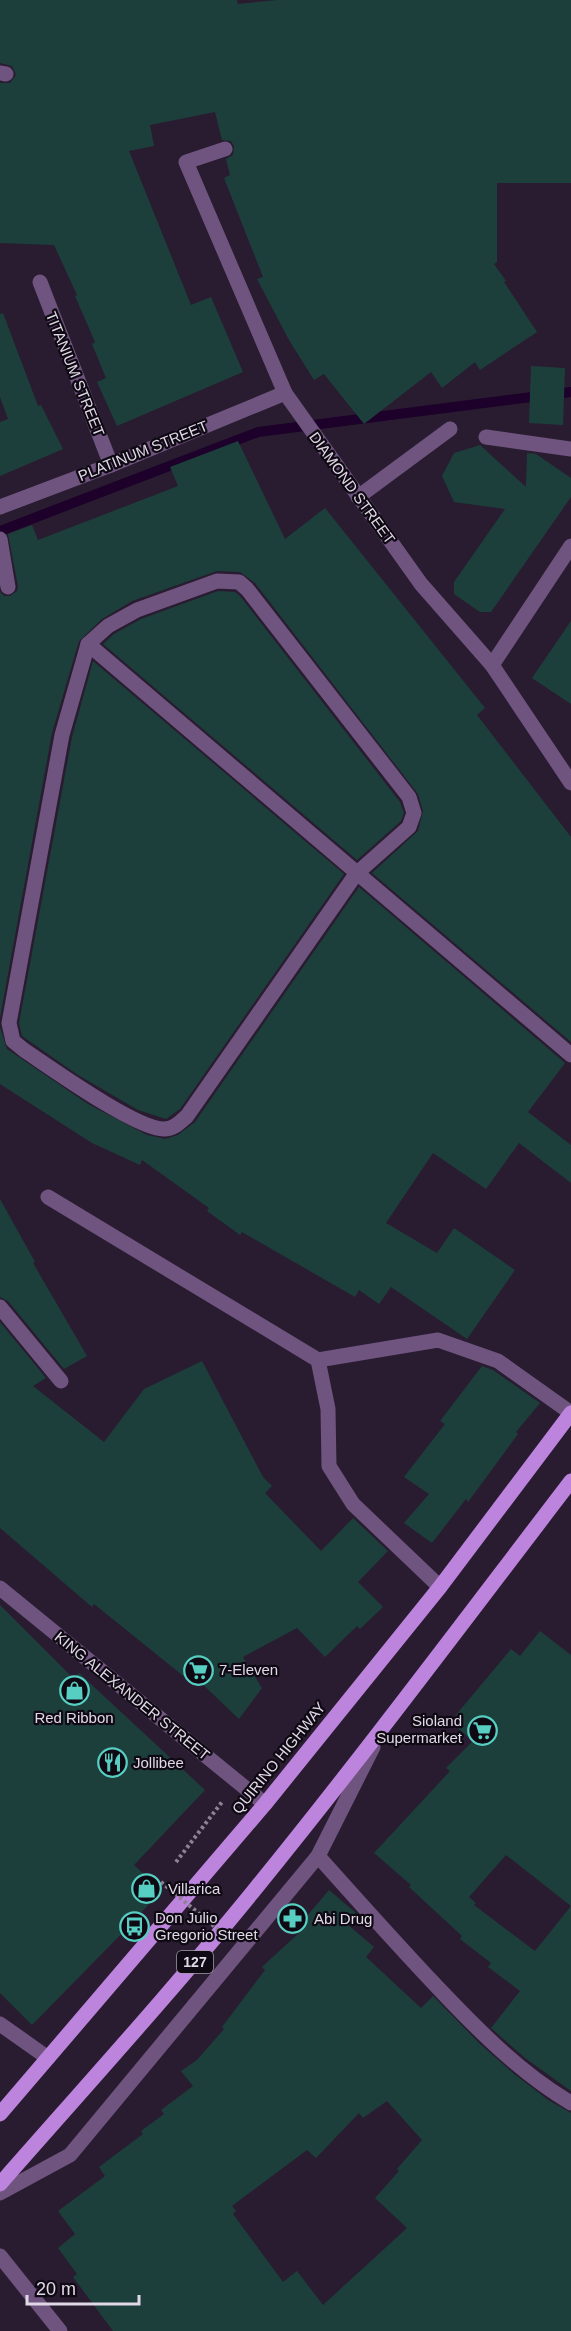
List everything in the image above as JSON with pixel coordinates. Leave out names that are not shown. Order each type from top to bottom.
[{"type":"main road","name":"QUIRINO HIGHWAY","points":[[0,2114],[265,1804],[440,1587],[571,1413]]},
{"type":"main road","name":"127","points":[[0,2184],[173,1988],[255,1889],[380,1732],[571,1481]]},
{"type":"street","name":"DIAMOND STREET","points":[[225,149],[186,162],[285,393],[421,584],[492,665],[571,783]]},
{"type":"street","name":"TITANIUM STREET","points":[[40,282],[111,465]]},
{"type":"street","name":"PLATINUM STREET","points":[[0,507],[111,465],[285,393]]},
{"type":"street","points":[[358,497],[450,429]]},
{"type":"street","points":[[486,437],[571,449]]},
{"type":"street","points":[[0,539],[8,587]]},
{"type":"street","points":[[492,665],[571,546]]},
{"type":"street","points":[[218,581],[239,582],[247,588],[409,797],[414,813],[409,827],[356,874],[187,1116],[175,1128],[164,1130],[140,1124],[24,1050],[13,1041],[9,1023],[63,735],[88,644],[108,626],[137,610],[218,581]]},
{"type":"street","points":[[88,644],[571,1055]]},
{"type":"street","points":[[48,1197],[318,1360],[438,1340],[498,1360],[571,1413]]},
{"type":"street","points":[[0,1307],[61,1381]]},
{"type":"street","points":[[318,1360],[328,1409],[329,1466],[353,1504],[440,1587]]},
{"type":"street","name":"KING ALEXANDER STREET","points":[[0,1588],[265,1804]]},
{"type":"street","points":[[0,2193],[70,2156],[318,1856],[380,1732]]},
{"type":"street","points":[[318,1856],[394,1942],[482,2033],[547,2089],[571,2103]]},
{"type":"street","points":[[0,2024],[48,2058]]},
{"type":"street","points":[[0,2256],[60,2331]]},
{"type":"path","points":[[175,1864],[216,1810]]},
{"type":"path","points":[[161,1882],[232,1941]]},
{"type":"building","points":[[0,0],[237,0],[238,4],[277,0],[571,0],[571,183],[497,183],[497,262],[494,264],[537,332],[480,370],[475,362],[442,388],[431,372],[364,424],[324,374],[314,380],[289,340],[257,279],[263,277],[224,178],[230,175],[226,159],[233,155],[234,146],[231,141],[222,140],[215,112],[150,125],[154,146],[129,151],[191,305],[211,297],[243,372],[117,426],[97,382],[106,378],[92,344],[95,342],[54,245],[0,243],[0,83],[10,83],[16,75],[12,66],[0,63]]},
{"type":"building","points":[[3,313],[38,406],[41,405],[63,449],[0,476],[0,422],[8,419],[0,397],[0,314]]},
{"type":"building","points":[[531,366],[565,368],[563,425],[529,423]]},
{"type":"building","points":[[238,441],[285,539],[325,508],[485,708],[477,715],[571,837],[571,1042],[372,873],[418,831],[423,811],[418,794],[255,583],[240,572],[217,571],[132,601],[102,619],[79,641],[52,733],[0,1018],[0,592],[4,596],[10,596],[17,591],[18,586],[8,534],[32,525],[38,540],[178,486],[170,467]]},
{"type":"building","points":[[480,445],[526,487],[527,453],[536,454],[571,478],[571,497],[491,612],[480,612],[454,594],[454,582],[505,509],[454,502],[442,476],[454,453]]},
{"type":"building","points":[[218,591],[235,592],[240,596],[400,802],[404,813],[401,821],[357,860],[103,644],[114,634],[141,619]]},
{"type":"building","points":[[571,621],[571,704],[532,678]]},
{"type":"building","points":[[93,661],[344,874],[180,1109],[166,1119],[138,1110],[78,1075],[22,1036],[19,1023],[72,737]]},
{"type":"building","points":[[359,887],[565,1063],[528,1112],[571,1145],[571,1183],[519,1143],[486,1189],[433,1153],[386,1223],[437,1253],[454,1228],[515,1270],[467,1339],[391,1287],[379,1304],[359,1290],[355,1297],[242,1232],[240,1235],[207,1211],[209,1208],[142,1160],[140,1165],[92,1143],[0,1084],[0,1027],[7,1049],[88,1104],[147,1135],[165,1139],[178,1135],[195,1122]]},
{"type":"building","points":[[0,1199],[35,1262],[33,1263],[87,1356],[64,1369],[8,1301],[0,1297]]},
{"type":"building","points":[[0,1322],[46,1378],[33,1386],[104,1442],[144,1389],[202,1361],[263,1477],[272,1486],[265,1493],[321,1551],[353,1518],[388,1551],[358,1582],[383,1607],[360,1629],[357,1626],[325,1657],[297,1628],[243,1657],[262,1688],[239,1719],[196,1678],[192,1683],[94,1604],[92,1607],[0,1528]]},
{"type":"building","points":[[482,1366],[493,1370],[540,1403],[516,1432],[518,1434],[468,1502],[466,1499],[432,1543],[404,1523],[429,1494],[404,1477],[445,1424],[440,1421]]},
{"type":"building","points":[[0,1605],[74,1679],[79,1673],[205,1790],[134,1865],[161,1890],[134,1921],[32,2025],[0,1993]]},
{"type":"building","points":[[540,1631],[571,1655],[571,1906],[571,2091],[525,2058],[491,2028],[520,1991],[488,1967],[491,1963],[460,1939],[462,1936],[409,1887],[411,1885],[374,1853],[450,1771],[446,1768],[473,1741],[450,1722],[511,1649],[520,1656]],"holes":[[[506,1855],[571,1906],[535,1951],[474,1905],[476,1903],[469,1897]]]},
{"type":"building","points":[[329,1890],[356,1913],[347,1924],[374,1947],[366,1957],[421,2008],[433,1996],[480,2044],[513,2073],[548,2100],[571,2113],[571,2331],[113,2331],[73,2277],[77,2274],[58,2248],[75,2234],[58,2211],[105,2176],[99,2167],[143,2134],[141,2131],[164,2114],[161,2110],[193,2086],[181,2071],[197,2060],[224,2029],[222,2027],[265,1970],[262,1967],[300,1932],[296,1929]],"holes":[[[387,2101],[422,2140],[375,2198],[407,2228],[323,2305],[297,2271],[283,2282],[233,2214],[236,2211],[232,2206],[307,2150],[316,2158],[359,2113],[363,2118]]]},
{"type":"waterway","points":[[0,531],[258,432],[571,392]]},
{"type":"place","name":"7-Eleven","points":[[198,1670]]},
{"type":"place","name":"Red Ribbon","points":[[74,1691]]},
{"type":"place","name":"Sioland Supermarket","points":[[483,1730]]},
{"type":"place","name":"Jollibee","points":[[112,1763]]},
{"type":"place","name":"Villarica","points":[[147,1889]]},
{"type":"place","name":"Abi Drug","points":[[293,1919]]},
{"type":"place","name":"Don Julio Gregorio Street","points":[[134,1927]]}]
